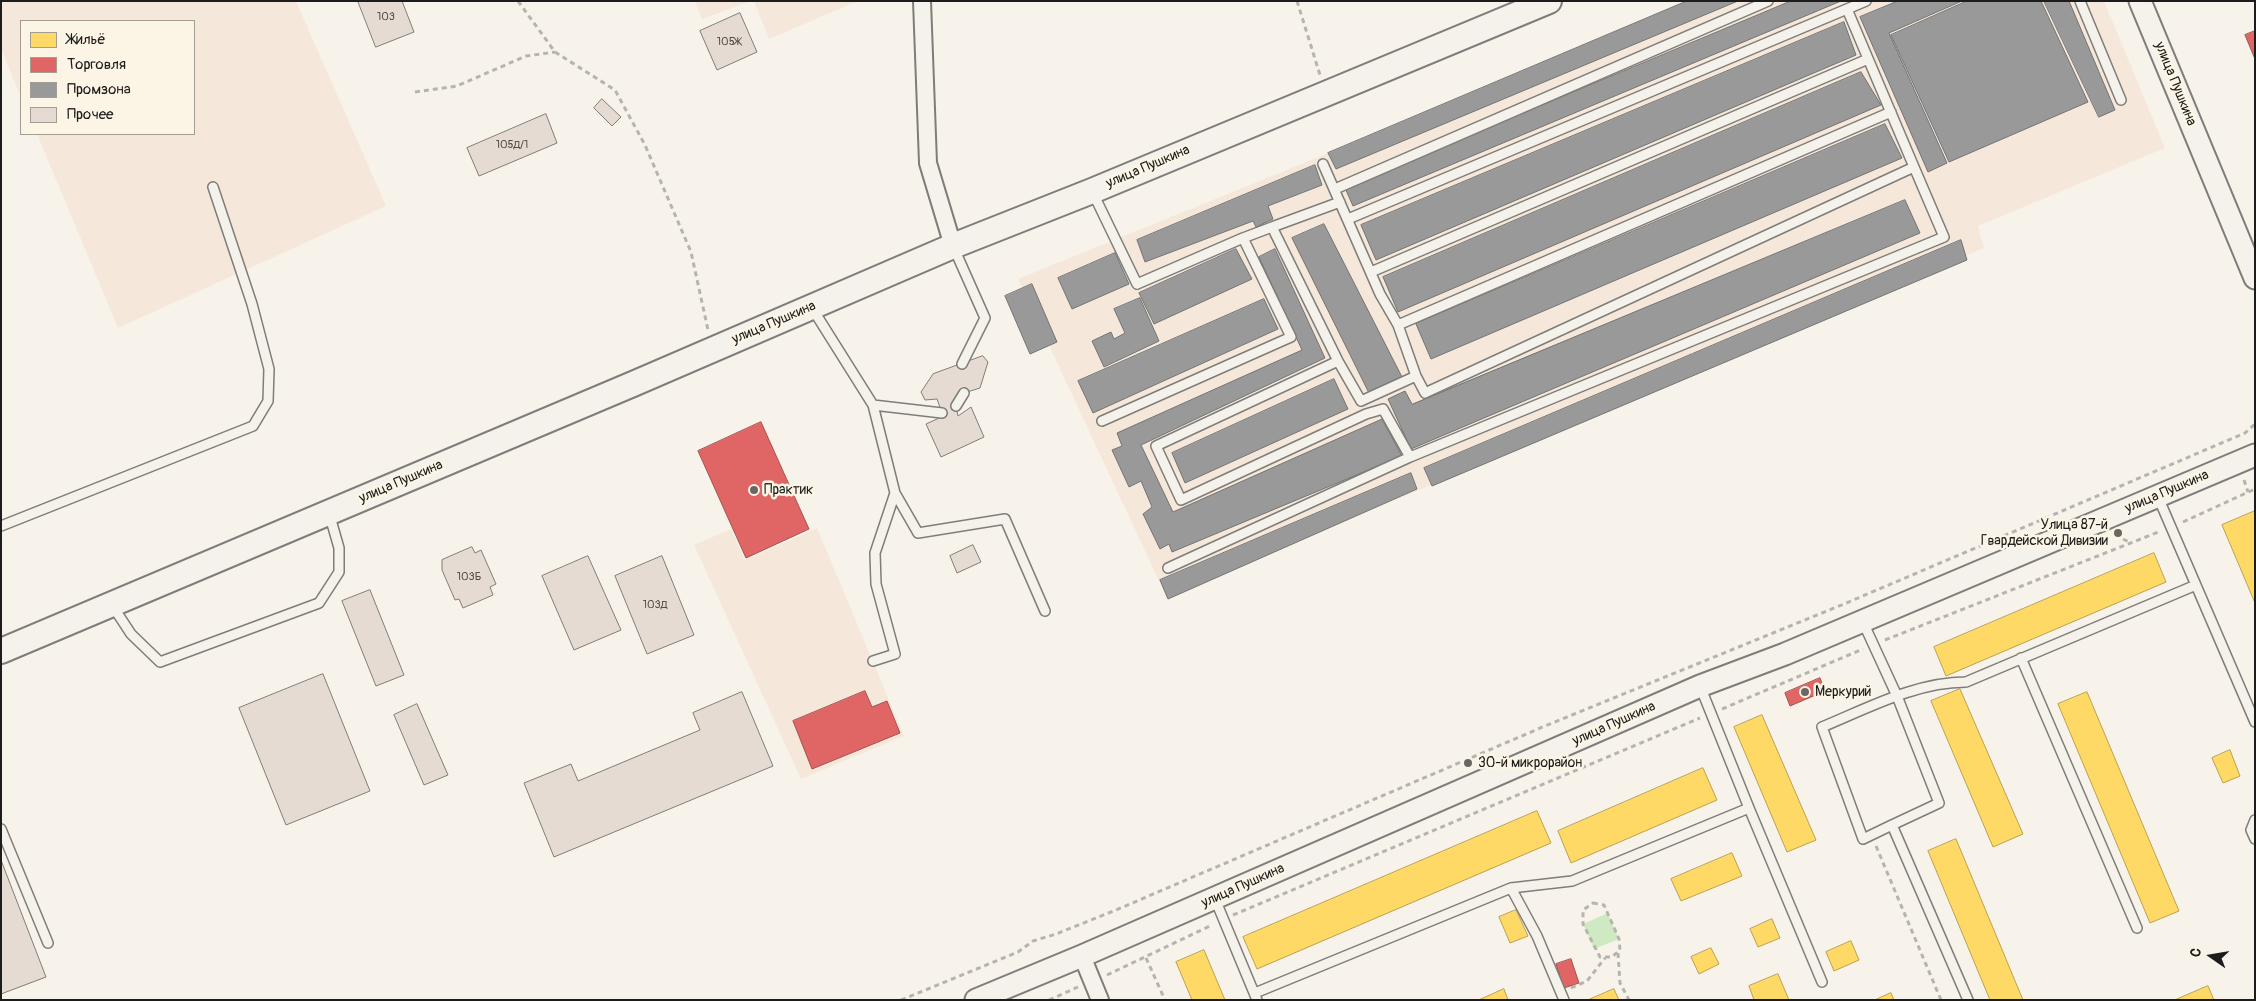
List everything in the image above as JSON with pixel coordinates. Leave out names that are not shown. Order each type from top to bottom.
[{"type":"main road","name":"улица Пушкина","points":[[1,651],[812,308],[953,246],[1092,191],[1549,1]]},
{"type":"street","points":[[922,1],[928,163],[953,246]]},
{"type":"street","name":"улица Пушкина","points":[[2140,1],[2255,278]]},
{"type":"street","name":"улица Пушкина","points":[[976,1000],[1214,899],[1700,686],[1785,654],[2255,455]]},
{"type":"street","points":[[1082,956],[1100,1000]]},
{"type":"lane","points":[[1335,188],[1768,1]]},
{"type":"lane","points":[[1348,219],[1866,1]]},
{"type":"lane","points":[[2080,1],[2121,100]]},
{"type":"lane","points":[[1168,568],[1410,458],[1944,237],[1846,9]]},
{"type":"lane","points":[[1371,272],[1868,59]]},
{"type":"lane","points":[[1398,325],[1891,112]]},
{"type":"lane","points":[[1323,164],[1371,272],[1398,325],[1416,376],[1425,393],[1914,167]]},
{"type":"lane","points":[[1,526],[253,426],[268,401],[269,369],[252,304],[213,187]]},
{"type":"lane","points":[[1092,191],[1137,284],[1243,238],[1340,202]]},
{"type":"lane","points":[[1272,227],[1338,362],[1361,401],[1366,414]]},
{"type":"lane","points":[[1102,421],[1291,337],[1243,238]]},
{"type":"lane","points":[[953,246],[985,318],[962,364]]},
{"type":"lane","points":[[812,308],[873,405],[895,493],[918,533],[1005,519],[1045,611]]},
{"type":"lane","points":[[1338,362],[1156,446],[1181,500],[1366,414],[1383,409],[1410,458]]},
{"type":"lane","points":[[1361,401],[1416,376]]},
{"type":"lane","points":[[956,406],[964,393]]},
{"type":"lane","points":[[873,405],[942,413]]},
{"type":"lane","points":[[873,662],[895,654],[876,584],[875,553],[895,493]]},
{"type":"lane","points":[[2157,496],[2255,722]]},
{"type":"lane","points":[[112,604],[131,634],[160,662],[319,603],[339,572],[339,548],[329,512]]},
{"type":"lane","points":[[1862,620],[1897,696],[1938,803],[1864,839],[1822,727],[1897,696],[1942,682],[1966,682],[2196,586]]},
{"type":"lane","points":[[2021,658],[2137,928]]},
{"type":"lane","points":[[1700,686],[1822,982]]},
{"type":"lane","points":[[1214,899],[1256,996],[1511,888],[1572,881],[1749,808]]},
{"type":"lane","points":[[2255,820],[2251,830],[2255,839]]},
{"type":"lane","points":[[1892,825],[1968,1000]]},
{"type":"lane","points":[[1,829],[48,943]]},
{"type":"lane","points":[[1511,888],[1537,936],[1562,997]]},
{"type":"path","points":[[518,1],[554,52],[615,90],[645,145],[691,252],[711,350]]},
{"type":"path","points":[[1297,1],[1325,93]]},
{"type":"path","points":[[415,92],[457,86],[526,56],[554,52]]},
{"type":"path","points":[[901,1000],[1018,952],[1033,941],[1116,910],[1545,726],[1862,596],[2244,433],[2255,424]]},
{"type":"path","points":[[2242,474],[2248,492]]},
{"type":"path","points":[[1049,1000],[1146,958],[1223,919],[1873,644],[2171,527],[2255,489]]},
{"type":"path","points":[[2115,534],[2131,543]]},
{"type":"path","points":[[1808,665],[1815,670]]},
{"type":"path","points":[[1776,686],[1778,678]]},
{"type":"path","points":[[1864,839],[1876,845],[1941,1000]]},
{"type":"path","points":[[1605,958],[1600,957],[1594,949],[1583,924],[1583,910],[1593,903],[1604,905],[1619,938],[1620,983],[1629,1000]]},
{"type":"path","points":[[1562,997],[1587,981],[1605,958],[1618,953]]},
{"type":"path","points":[[1146,958],[1165,1000]]},
{"type":"shaded area","points":[[1,1],[296,1],[386,206],[118,328],[37,135],[195,135],[195,20],[20,20],[20,95],[1,49]]},
{"type":"shaded area","points":[[695,1],[752,1],[702,19]]},
{"type":"shaded area","points":[[754,1],[858,1],[769,39]]},
{"type":"shaded area","points":[[1703,1],[2104,1],[2165,148],[1978,226],[1984,248],[1167,598],[1018,279]]},
{"type":"shaded area","points":[[817,528],[904,736],[801,779],[694,545],[731,529],[745,560]]},
{"type":"green space","points":[[1608,913],[1619,939],[1594,949],[1583,924]]},
{"type":"building: Жильё","points":[[2255,511],[2255,603],[2222,525]]},
{"type":"building: Жильё","points":[[2154,553],[2166,582],[1946,676],[1934,647]]},
{"type":"building: Жильё","points":[[1960,689],[2023,834],[1993,847],[1931,701]]},
{"type":"building: Жильё","points":[[2087,692],[2179,911],[2150,923],[2058,704]]},
{"type":"building: Жильё","points":[[1762,715],[1816,840],[1787,852],[1734,727]]},
{"type":"building: Жильё","points":[[2230,750],[2240,776],[2223,783],[2212,758]]},
{"type":"building: Жильё","points":[[1703,768],[1717,800],[1571,863],[1558,831]]},
{"type":"building: Жильё","points":[[1537,811],[1551,843],[1257,969],[1243,937]]},
{"type":"building: Жильё","points":[[1956,839],[2023,1000],[1990,1000],[1928,851]]},
{"type":"building: Жильё","points":[[1732,853],[1742,876],[1681,901],[1671,879]]},
{"type":"building: Жильё","points":[[1516,910],[1528,936],[1510,943],[1499,917]]},
{"type":"building: Жильё","points":[[1772,919],[1780,938],[1758,947],[1750,929]]},
{"type":"building: Жильё","points":[[1851,941],[1859,960],[1834,971],[1826,952]]},
{"type":"building: Жильё","points":[[1711,948],[1719,964],[1699,974],[1691,957]]},
{"type":"building: Жильё","points":[[1204,950],[1225,1000],[1192,1000],[1176,962]]},
{"type":"building: Жильё","points":[[1778,974],[1789,1000],[1754,1000],[1749,986]]},
{"type":"building: Жильё","points":[[2208,986],[2214,1000],[2175,1000]]},
{"type":"building: Жильё","points":[[1504,989],[1508,1000],[1479,1000]]},
{"type":"building: Жильё","points":[[1614,989],[1619,1000],[1588,1000]]},
{"type":"building: Жильё","points":[[1891,993],[1894,1000],[1875,1000]]},
{"type":"building: Торговля","points":[[2255,31],[2255,59],[2245,35]]},
{"type":"building: Торговля","name":"Практик","points":[[761,422],[809,529],[746,558],[698,451]]},
{"type":"building: Торговля","name":"Меркурий","points":[[1820,678],[1825,691],[1790,706],[1785,693]]},
{"type":"building: Торговля","points":[[865,691],[872,707],[887,701],[900,733],[812,769],[793,721]]},
{"type":"building: Торговля","points":[[1571,959],[1579,983],[1564,988],[1556,964]]},
{"type":"building: Промзона","points":[[1687,1],[1738,1],[1336,169],[1328,153]]},
{"type":"building: Промзона","points":[[1791,1],[1841,1],[1353,206],[1345,188]]},
{"type":"building: Промзона","points":[[1898,1],[1962,1],[1889,33],[1947,163],[1928,172],[1860,17]]},
{"type":"building: Промзона","points":[[1967,1],[2041,1],[2088,102],[1949,162],[1891,35]]},
{"type":"building: Промзона","points":[[2044,1],[2069,1],[2115,110],[2099,117]]},
{"type":"building: Промзона","points":[[1844,22],[1856,55],[1376,260],[1361,225]]},
{"type":"building: Промзона","points":[[1861,72],[1881,105],[1398,312],[1383,277]]},
{"type":"building: Промзона","points":[[1885,124],[1902,158],[1431,359],[1416,324]]},
{"type":"building: Промзона","points":[[1315,165],[1322,185],[1268,206],[1273,219],[1256,227],[1253,221],[1145,262],[1137,240]]},
{"type":"building: Промзона","points":[[1905,200],[1920,233],[1411,449],[1388,399],[1405,391],[1412,404]]},
{"type":"building: Промзона","points":[[1324,224],[1402,377],[1370,395],[1292,238]]},
{"type":"building: Промзона","points":[[1961,240],[1967,260],[1432,486],[1424,468]]},
{"type":"building: Промзона","points":[[1236,249],[1252,279],[1154,324],[1139,293]]},
{"type":"building: Промзона","points":[[1275,249],[1325,358],[1141,445],[1173,512],[1382,419],[1402,456],[1172,552],[1169,544],[1160,549],[1143,514],[1152,507],[1141,481],[1129,487],[1112,450],[1122,446],[1117,433],[1302,350],[1259,257]]},
{"type":"building: Промзона","points":[[1115,253],[1129,284],[1072,309],[1058,278]]},
{"type":"building: Промзона","points":[[1032,284],[1057,342],[1030,354],[1005,296]]},
{"type":"building: Промзона","points":[[1140,298],[1159,341],[1104,367],[1092,341],[1111,332],[1114,339],[1125,333],[1114,309]]},
{"type":"building: Промзона","points":[[1264,299],[1278,329],[1093,413],[1078,381]]},
{"type":"building: Промзона","points":[[1334,379],[1348,409],[1185,483],[1172,453]]},
{"type":"building: Промзона","points":[[1411,473],[1417,489],[1168,599],[1160,580]]},
{"type":"building: Прочее","points":[[358,1],[402,1],[414,32],[376,47]]},
{"type":"building: Прочее","points":[[740,13],[757,52],[717,70],[700,31]]},
{"type":"building: Прочее","points":[[602,99],[621,117],[612,126],[594,108]]},
{"type":"building: Прочее","points":[[546,114],[557,143],[479,176],[467,148]]},
{"type":"building: Прочее","points":[[983,356],[988,362],[980,388],[964,393],[956,406],[958,416],[971,407],[984,437],[941,457],[926,424],[939,418],[942,413],[937,399],[925,400],[921,392],[933,374]]},
{"type":"building: Прочее","points":[[973,545],[981,562],[957,573],[950,556]]},
{"type":"building: Прочее","points":[[472,547],[475,553],[481,550],[496,584],[490,587],[493,595],[463,608],[459,599],[455,600],[442,570],[442,560]]},
{"type":"building: Прочее","points":[[588,556],[621,630],[574,650],[542,576]]},
{"type":"building: Прочее","points":[[662,556],[694,635],[647,654],[615,576]]},
{"type":"building: Прочее","points":[[370,590],[404,675],[376,686],[342,601]]},
{"type":"building: Прочее","points":[[323,674],[370,791],[286,825],[239,708]]},
{"type":"building: Прочее","points":[[742,692],[773,766],[554,857],[524,783],[571,764],[578,781],[700,730],[693,713]]},
{"type":"building: Прочее","points":[[417,704],[448,775],[424,785],[394,715]]},
{"type":"building: Прочее","points":[[1,860],[46,977],[1,994]]},
{"type":"place","name":"Практик","points":[[754,490]]},
{"type":"place","name":"Улица 87-й Гвардейской Дивизии","points":[[2118,533]]},
{"type":"place","name":"Меркурий","points":[[1805,692]]},
{"type":"place","name":"30-й микрорайон","points":[[1468,763]]}]
